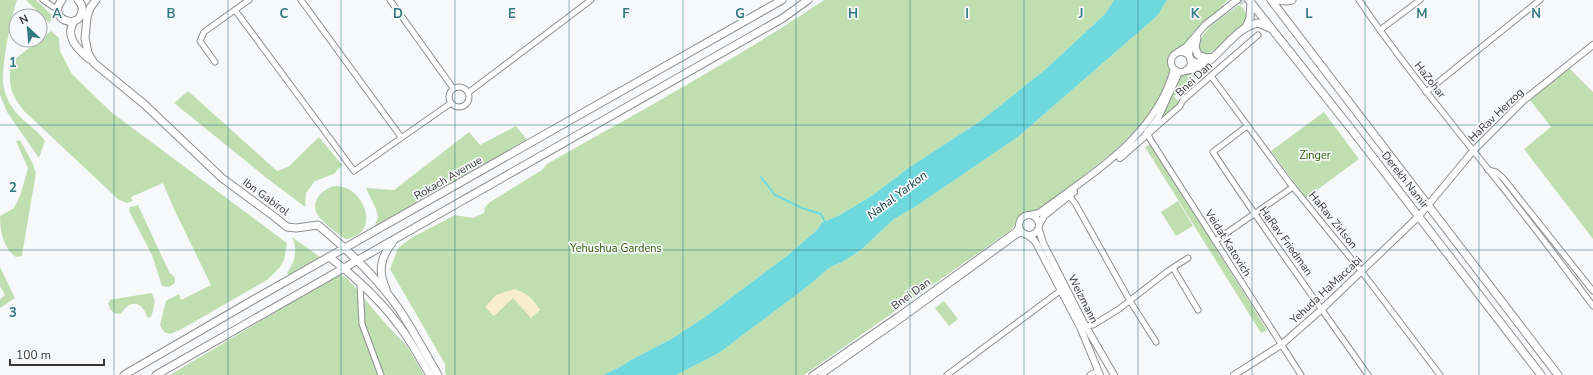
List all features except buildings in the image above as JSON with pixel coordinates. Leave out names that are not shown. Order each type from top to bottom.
[{"type":"main road","points":[[62,0],[59,4],[58,10],[62,19],[68,22],[74,21],[80,16],[82,9],[91,0]]},
{"type":"main road","points":[[78,0],[82,9]]},
{"type":"main road","name":"Ibn Gabirol","points":[[96,0],[89,11],[86,24],[85,45],[94,63],[144,104],[222,178],[287,227],[296,228],[318,225],[346,248],[399,309],[438,375]]},
{"type":"main road","name":"Rokach Avenue","points":[[124,375],[782,0]]},
{"type":"main road","points":[[156,375],[783,18],[808,0]]},
{"type":"main road","name":"Derekh Namir","points":[[1271,0],[1542,375]]},
{"type":"main road","points":[[1275,0],[1292,0]]},
{"type":"main road","points":[[1188,70],[1200,68],[1246,27],[1250,18],[1250,1]]},
{"type":"main road","name":"Derekh Namir","points":[[1250,1],[1424,210],[1558,375]]},
{"type":"main road","points":[[74,21],[71,31],[74,44],[94,63]]},
{"type":"main road","points":[[1246,27],[1258,23],[1272,29]]},
{"type":"main road","points":[[1197,38],[1195,47],[1198,55],[1207,58],[1213,57]]},
{"type":"main road","points":[[1190,58],[1201,62],[1213,57]]},
{"type":"main road","points":[[389,296],[382,279],[381,266],[384,256],[394,240]]},
{"type":"main road","points":[[329,257],[360,284],[398,323],[430,375]]},
{"type":"street","points":[[43,0],[58,10]]},
{"type":"street","points":[[215,62],[200,41],[204,32],[249,0]]},
{"type":"street","points":[[301,0],[401,137]]},
{"type":"street","points":[[390,0],[453,88]]},
{"type":"street","points":[[469,92],[591,0]]},
{"type":"street","name":"HaZohar","points":[[1359,0],[1426,92],[1593,306]]},
{"type":"street","points":[[1380,30],[1420,0]]},
{"type":"street","points":[[1426,92],[1540,0]]},
{"type":"street","name":"Bnei Dan","points":[[1190,58],[1190,48],[1197,38],[1238,2]]},
{"type":"street","name":"Bnei Dan","points":[[1178,52],[1186,47],[1205,25],[1238,2]]},
{"type":"street","points":[[235,10],[354,171],[451,103]]},
{"type":"street","name":"Bnei Dan","points":[[1039,226],[1044,216],[1123,156],[1180,106],[1183,100],[1258,35]]},
{"type":"street","name":"HaRav Herzog","points":[[1424,210],[1473,151],[1523,100],[1593,45]]},
{"type":"street","points":[[1178,52],[1184,52],[1190,58],[1188,70],[1177,71],[1171,61],[1173,55],[1178,52]]},
{"type":"street","name":"Bnei Dan","points":[[1146,135],[1158,118],[1177,71]]},
{"type":"street","name":"Bnei Dan","points":[[1030,214],[1039,213],[1122,151],[1150,119],[1177,71]]},
{"type":"street","name":"HaRav Zirlson","points":[[1211,76],[1247,126],[1362,272],[1440,375]]},
{"type":"street","points":[[460,86],[467,89],[469,92],[470,99],[464,106],[457,107],[451,103],[450,94],[453,88],[460,86]]},
{"type":"street","points":[[1146,135],[1147,126],[1150,119]]},
{"type":"street","name":"HaRav Friedman","points":[[1247,126],[1213,152],[1254,214],[1368,375]]},
{"type":"street","name":"Veidat Katovich","points":[[1146,135],[1301,375]]},
{"type":"street","name":"HaZohar","points":[[1488,170],[1496,172],[1503,178],[1593,291]]},
{"type":"street","points":[[1215,241],[1294,187]]},
{"type":"street","points":[[1069,196],[1075,203],[1130,301],[1156,342]]},
{"type":"street","name":"Yehuda HaMaccabi","points":[[1234,375],[1281,345],[1362,272],[1424,210]]},
{"type":"street","points":[[1030,214],[1036,217],[1039,226],[1034,234],[1025,234],[1021,231],[1019,225],[1024,216],[1030,214]]},
{"type":"street","name":"Bnei Dan","points":[[812,375],[898,316],[1016,231],[1019,225]]},
{"type":"street","name":"Weizmann","points":[[1039,226],[1043,243],[1082,326],[1098,373]]},
{"type":"street","name":"Bnei Dan","points":[[821,375],[1018,234],[1025,234]]},
{"type":"street","name":"Weizmann","points":[[1025,234],[1034,240],[1060,291],[1114,375]]},
{"type":"street","points":[[1082,326],[1093,325],[1130,301],[1172,268],[1188,258]]},
{"type":"street","points":[[1172,268],[1198,310]]},
{"type":"street","points":[[360,284],[362,324],[381,375]]},
{"type":"street","points":[[947,375],[1060,291]]},
{"type":"street","points":[[1090,375],[1098,373]]},
{"type":"green space","points":[[0,0],[17,0],[15,8],[8,8],[8,38],[3,80],[4,88],[8,100],[14,110],[45,141],[39,158],[7,112],[0,95]]},
{"type":"green space","points":[[26,0],[36,0],[44,8],[34,8]]},
{"type":"green space","name":"Yehushua Gardens","points":[[824,0],[1114,0],[1105,14],[1047,68],[982,120],[907,169],[873,195],[838,216],[821,223],[818,229],[788,255],[705,317],[673,338],[603,375],[446,375],[445,364],[390,269],[398,248],[411,238],[455,215],[473,218],[484,213],[485,207],[490,202],[542,170],[547,164],[722,64]]},
{"type":"green space","points":[[1167,0],[1228,0],[1170,56],[1170,74],[1163,92],[1138,128],[1103,160],[1048,203],[1038,210],[1023,213],[1011,230],[804,375],[676,375],[719,353],[808,286],[829,268],[861,250],[894,219],[918,205],[1019,136],[1157,16]]},
{"type":"green space","points":[[1239,5],[1246,12],[1246,22],[1220,46],[1202,55],[1198,47],[1204,34],[1214,23]]},
{"type":"green space","points":[[48,11],[54,17],[49,23],[48,22]]},
{"type":"green space","points":[[51,31],[59,38],[60,51],[72,74],[111,112],[287,243],[284,260],[280,267],[267,280],[180,330],[170,334],[164,332],[160,325],[166,301],[179,294],[181,300],[211,285],[163,183],[131,197],[133,201],[127,203],[119,200],[24,111],[16,99],[10,82],[11,62],[29,48],[48,48],[48,33]]},
{"type":"green space","points":[[1569,68],[1593,92],[1593,239],[1524,149],[1551,127],[1530,100]]},
{"type":"green space","points":[[1201,73],[1174,96],[1180,103],[1158,123],[1174,93],[1180,74]]},
{"type":"green space","points":[[188,91],[277,171],[288,167],[319,137],[342,165],[334,174],[315,181],[306,193],[305,207],[174,103]]},
{"type":"green space","name":"Zinger","points":[[1324,112],[1359,159],[1306,198],[1271,151]]},
{"type":"green space","points":[[516,126],[528,141],[373,230],[378,217],[376,209],[366,188],[394,190],[469,132],[480,145]]},
{"type":"green space","points":[[20,140],[33,164],[36,173],[22,256],[16,257],[8,249],[3,239],[0,216],[14,208],[20,196],[28,168],[16,141]]},
{"type":"green space","points":[[1151,144],[1267,330],[1261,333],[1145,147]]},
{"type":"green space","points":[[334,186],[346,188],[355,194],[360,199],[366,212],[365,225],[362,231],[350,238],[345,239],[325,224],[318,216],[316,210],[316,200],[319,196],[328,188]]},
{"type":"green space","points":[[1178,201],[1193,226],[1176,236],[1161,212]]},
{"type":"green space","points":[[138,205],[170,274],[173,275],[175,279],[175,283],[169,287],[162,286],[152,255],[129,211],[130,207]]},
{"type":"green space","points":[[292,237],[320,257],[288,275],[287,273],[295,256],[295,247]]},
{"type":"green space","points":[[0,267],[15,298],[0,308],[0,299],[5,295],[0,286]]},
{"type":"green space","points":[[341,275],[347,278],[385,323],[407,346],[424,375],[170,375],[336,276]]},
{"type":"green space","points":[[151,293],[154,298],[154,305],[150,318],[147,317],[143,308],[139,305],[132,304],[128,306],[121,314],[114,313],[110,309],[108,303],[110,302],[109,300]]},
{"type":"green space","points":[[944,301],[958,319],[949,326],[935,308]]},
{"type":"sand","points":[[514,289],[529,296],[540,310],[531,318],[513,298],[494,316],[485,307],[496,295]]},
{"type":"water","name":"Nahal Yarkon","points":[[1114,0],[1167,0],[1157,16],[1019,136],[918,205],[894,219],[861,250],[829,268],[808,286],[719,353],[676,375],[603,375],[673,338],[705,317],[788,255],[818,229],[821,223],[838,216],[873,195],[907,169],[982,120],[1047,68],[1105,14]]},
{"type":"waterway","points":[[761,177],[775,195],[802,208],[821,214],[826,224]]},
{"type":"tunnel","points":[[1239,3],[1244,0]]}]
